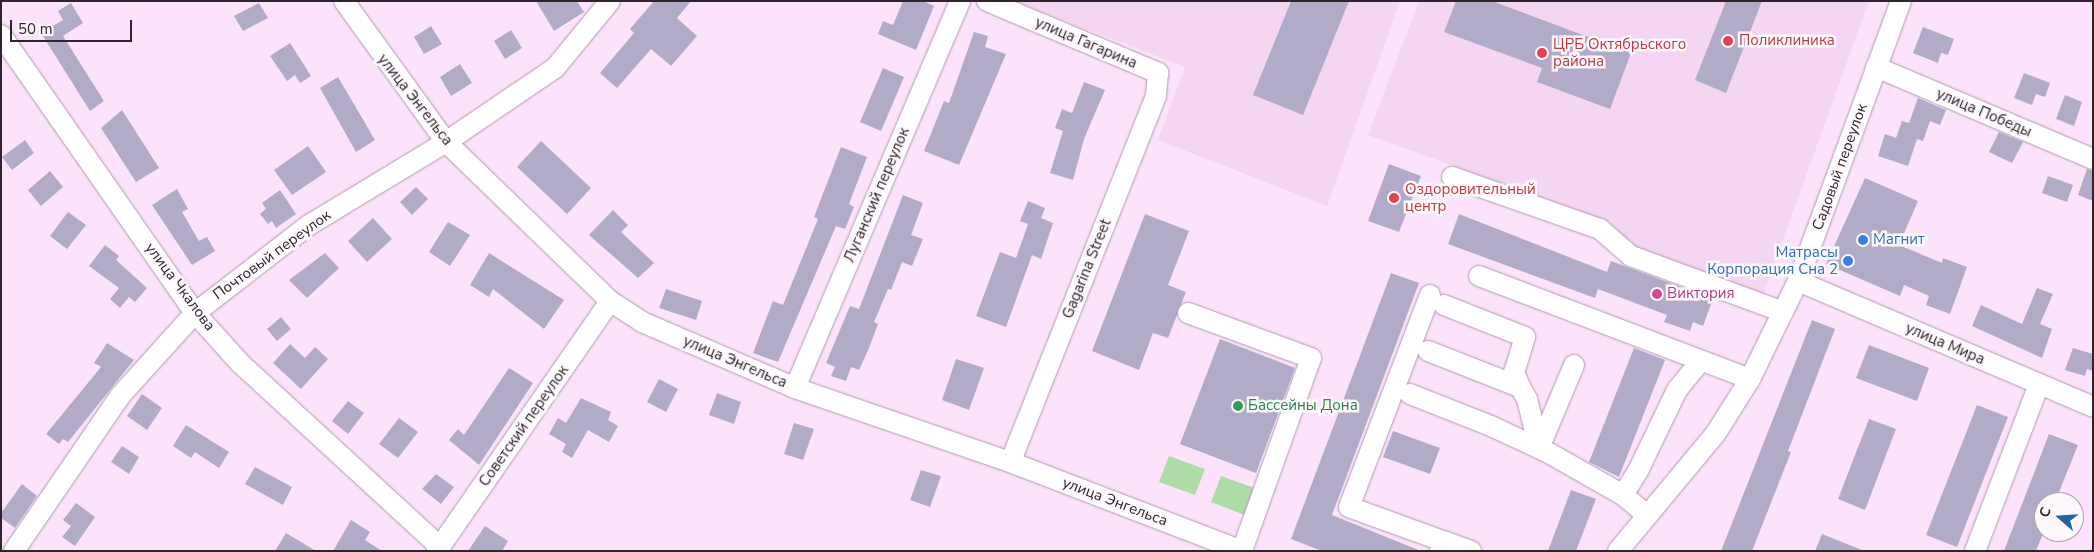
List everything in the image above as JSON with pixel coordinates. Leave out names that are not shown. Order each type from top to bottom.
[{"type":"street","name":"улица Энгельса","points":[[344,1],[446,142],[610,301],[642,322],[795,388],[1010,462],[1242,551]]},
{"type":"street","name":"Почтовый переулок","points":[[14,551],[120,396],[195,313],[309,225],[446,142],[555,68],[610,1]]},
{"type":"street","name":"Луганский переулок","points":[[795,388],[960,1]]},
{"type":"street","name":"Gagarina Street","points":[[988,1],[1158,73],[1156,96],[1010,462]]},
{"type":"street","name":"Садовый переулок","points":[[1618,551],[1716,433],[1750,379],[1798,281],[1901,1]]},
{"type":"street","name":"улица Чкалова","points":[[1,35],[195,313],[240,363],[439,549]]},
{"type":"street","name":"улица Победы","points":[[1876,67],[2093,160]]},
{"type":"street","points":[[1452,177],[1600,229],[1631,256],[1783,312]]},
{"type":"street","points":[[1479,276],[1750,379]]},
{"type":"street","name":"улица Мира","points":[[1798,281],[2093,408]]},
{"type":"street","points":[[1471,551],[1442,546],[1349,507],[1437,300],[1525,337],[1514,372],[1526,399],[1539,448]]},
{"type":"street","name":"Советский переулок","points":[[439,549],[610,301]]},
{"type":"street","points":[[1188,313],[1311,358],[1242,551]]},
{"type":"street","points":[[1428,351],[1520,387]]},
{"type":"street","points":[[1622,495],[1638,471],[1677,390],[1701,360]]},
{"type":"street","points":[[1539,448],[1574,365]]},
{"type":"street","points":[[1975,551],[2039,384]]},
{"type":"street","points":[[1410,394],[1491,426],[1539,448],[1622,495],[1648,515]]},
{"type":"shaded area","points":[[1014,1],[1400,1],[1327,206],[1158,140],[1185,67]]},
{"type":"shaded area","points":[[1419,1],[1869,1],[1763,295],[1633,248],[1604,220],[1368,135]]},
{"type":"green space","points":[[1169,456],[1205,469],[1195,495],[1159,482]]},
{"type":"green space","points":[[1221,476],[1257,489],[1247,516],[1211,502]]},
{"type":"building","points":[[536,1],[577,1],[584,12],[554,31]]},
{"type":"building","points":[[654,1],[691,1],[677,18],[697,36],[671,66],[651,49],[617,88],[600,73],[634,33],[630,29]]},
{"type":"building","points":[[903,1],[923,1],[934,6],[916,50],[878,34],[883,21],[893,25]]},
{"type":"building","points":[[1291,1],[1349,1],[1303,115],[1253,95]]},
{"type":"building","name":"ЦРБ Октябрьского района","points":[[1456,1],[1492,1],[1631,53],[1610,109],[1537,82],[1542,68],[1444,32]]},
{"type":"building","name":"Поликлиника","points":[[1726,1],[1762,1],[1726,93],[1695,80]]},
{"type":"building","points":[[71,3],[83,23],[63,36],[104,101],[90,111],[41,33],[63,20],[58,11]]},
{"type":"building","points":[[259,3],[268,18],[243,31],[234,16]]},
{"type":"building","points":[[431,26],[442,44],[424,54],[414,37]]},
{"type":"building","points":[[1923,27],[1954,39],[1948,55],[1941,53],[1938,63],[1913,53]]},
{"type":"building","points":[[511,30],[522,48],[505,59],[494,41]]},
{"type":"building","points":[[974,32],[988,36],[985,47],[1006,54],[959,165],[924,151],[944,101],[949,103]]},
{"type":"building","points":[[290,43],[311,76],[300,83],[295,75],[287,81],[270,56]]},
{"type":"building","points":[[460,64],[472,83],[451,96],[440,77]]},
{"type":"building","points":[[883,68],[904,77],[881,131],[860,122]]},
{"type":"building","points":[[2024,73],[2050,83],[2045,97],[2036,94],[2032,105],[2014,98]]},
{"type":"building","points":[[338,77],[375,140],[356,152],[320,88]]},
{"type":"building","points":[[1084,82],[1105,90],[1084,139],[1073,180],[1050,173],[1063,131],[1055,128],[1062,109],[1072,113]]},
{"type":"building","points":[[2065,95],[2082,102],[2074,126],[2056,119]]},
{"type":"building","points":[[1918,98],[1946,110],[1940,125],[1930,121],[1923,141],[1917,139],[1908,166],[1878,156],[1885,134],[1896,138],[1902,121],[1909,123]]},
{"type":"building","points":[[122,110],[159,168],[136,182],[101,128]]},
{"type":"building","points":[[1999,132],[2023,142],[2012,163],[1989,152]]},
{"type":"building","points":[[25,140],[34,153],[12,170],[2,157]]},
{"type":"building","points":[[541,141],[591,188],[567,214],[517,167]]},
{"type":"building","points":[[308,146],[326,172],[292,195],[274,170]]},
{"type":"building","points":[[841,147],[867,157],[849,204],[854,207],[845,229],[836,226],[778,362],[753,353],[773,301],[783,305],[818,219],[814,217]]},
{"type":"building","name":"Оздоровительный центр","points":[[1389,164],[1421,176],[1399,232],[1368,221]]},
{"type":"building","points":[[2087,169],[2093,171],[2093,201],[2078,195]]},
{"type":"building","points":[[50,171],[63,187],[41,206],[28,190]]},
{"type":"building","points":[[2048,176],[2073,185],[2067,202],[2042,193]]},
{"type":"building","points":[[1865,178],[1918,201],[1899,245],[1942,263],[1943,258],[1967,267],[1950,314],[1926,305],[1929,296],[1904,285],[1900,296],[1826,264]]},
{"type":"building","points":[[416,187],[428,199],[412,215],[400,202]]},
{"type":"building","points":[[177,189],[188,209],[182,212],[199,241],[207,237],[215,251],[192,265],[152,205]]},
{"type":"building","points":[[280,190],[296,214],[276,228],[272,221],[268,224],[260,214],[266,209],[262,203]]},
{"type":"building","points":[[903,195],[923,203],[911,235],[923,239],[912,266],[902,262],[891,290],[888,289],[874,322],[878,324],[859,370],[851,367],[846,381],[831,376],[835,367],[826,363],[850,306],[859,309]]},
{"type":"building","points":[[1028,201],[1045,208],[1041,218],[1053,223],[1041,259],[1032,255],[1006,327],[976,316],[1000,252],[1016,258],[1028,224],[1020,221]]},
{"type":"building","points":[[613,210],[628,225],[621,232],[654,263],[638,278],[589,235]]},
{"type":"building","points":[[68,212],[86,225],[67,249],[50,236]]},
{"type":"building","points":[[1145,214],[1189,231],[1168,285],[1186,292],[1168,338],[1153,333],[1139,370],[1092,351]]},
{"type":"building","points":[[1459,214],[1607,272],[1611,261],[1713,299],[1703,326],[1693,322],[1690,331],[1664,322],[1667,315],[1598,289],[1595,298],[1448,244]]},
{"type":"building","points":[[373,218],[392,239],[367,262],[348,241]]},
{"type":"building","points":[[448,222],[470,235],[450,266],[429,252]]},
{"type":"building","points":[[105,245],[119,256],[116,260],[147,288],[135,302],[129,297],[120,308],[110,299],[119,288],[89,266]]},
{"type":"building","points":[[325,253],[339,268],[307,298],[289,280]]},
{"type":"building","points":[[489,253],[564,300],[544,329],[493,289],[489,297],[470,285]]},
{"type":"building","points":[[1391,273],[1419,283],[1332,515],[1421,551],[1322,551],[1291,539]]},
{"type":"building","points":[[2037,288],[2053,294],[2040,324],[2052,329],[2042,358],[1972,326],[1981,305],[2022,324]]},
{"type":"building","points":[[666,289],[702,301],[696,320],[659,308]]},
{"type":"building","points":[[281,317],[291,329],[277,341],[267,329]]},
{"type":"building","points":[[1812,320],[1835,329],[1788,451],[1791,452],[1752,551],[1721,551]]},
{"type":"building","name":"Бассейны Дона","points":[[1220,339],[1295,368],[1256,473],[1180,444]]},
{"type":"building","points":[[107,343],[134,360],[68,442],[63,439],[59,444],[46,434],[101,367],[94,363]]},
{"type":"building","points":[[290,344],[305,358],[315,347],[328,359],[301,389],[273,363]]},
{"type":"building","points":[[1869,345],[1929,368],[1917,401],[1856,378]]},
{"type":"building","points":[[1634,348],[1665,360],[1619,477],[1589,462]]},
{"type":"building","points":[[2073,348],[2093,354],[2093,371],[2087,369],[2085,376],[2065,370]]},
{"type":"building","points":[[956,359],[984,368],[969,410],[942,400]]},
{"type":"building","points":[[509,368],[533,383],[479,465],[449,440],[458,429],[464,435]]},
{"type":"building","points":[[659,379],[678,389],[666,412],[647,402]]},
{"type":"building","points":[[717,393],[741,402],[734,424],[709,415]]},
{"type":"building","points":[[142,394],[162,408],[147,430],[127,416]]},
{"type":"building","points":[[581,398],[611,412],[608,420],[618,426],[609,442],[588,430],[572,458],[562,452],[566,444],[549,434],[558,418],[566,423]]},
{"type":"building","points":[[348,401],[364,413],[348,434],[332,421]]},
{"type":"building","points":[[1977,405],[2008,417],[1957,547],[1926,535]]},
{"type":"building","points":[[399,418],[418,432],[398,458],[379,444]]},
{"type":"building","points":[[1869,419],[1896,429],[1865,510],[1838,499]]},
{"type":"building","points":[[794,423],[814,429],[803,460],[784,454]]},
{"type":"building","points":[[186,425],[229,452],[219,468],[195,452],[191,458],[173,446]]},
{"type":"building","points":[[1393,431],[1440,448],[1430,474],[1383,457]]},
{"type":"building","points":[[2049,434],[2078,445],[2059,492],[2034,492],[2034,542],[2040,542],[2036,551],[2004,551]]},
{"type":"building","points":[[122,446],[139,457],[129,474],[111,462]]},
{"type":"building","points":[[255,467],[292,487],[283,505],[245,484]]},
{"type":"building","points":[[921,470],[941,476],[930,507],[910,500]]},
{"type":"building","points":[[436,474],[454,487],[441,504],[422,489]]},
{"type":"building","points":[[22,484],[37,496],[15,528],[1,518],[1,513]]},
{"type":"building","points":[[1571,490],[1596,499],[1576,551],[1548,551]]},
{"type":"building","points":[[76,503],[95,517],[75,546],[62,537],[71,526],[63,520]]},
{"type":"building","points":[[351,520],[370,532],[365,540],[382,551],[333,551]]},
{"type":"building","points":[[485,526],[508,541],[502,551],[468,551]]},
{"type":"building","points":[[286,533],[316,551],[275,551]]},
{"type":"building","points":[[1822,534],[1862,550],[1862,551],[1815,551]]},
{"type":"place","name":"Поликлиника","points":[[1728,41]]},
{"type":"place","name":"ЦРБ Октябрьского района","points":[[1542,53]]},
{"type":"place","name":"Оздоровительный центр","points":[[1394,198]]},
{"type":"place","name":"Магнит","points":[[1863,240]]},
{"type":"place","name":"Матрасы Корпорация Сна 2","points":[[1848,261]]},
{"type":"place","name":"Виктория","points":[[1657,294]]},
{"type":"place","name":"Бассейны Дона","points":[[1238,406]]}]
